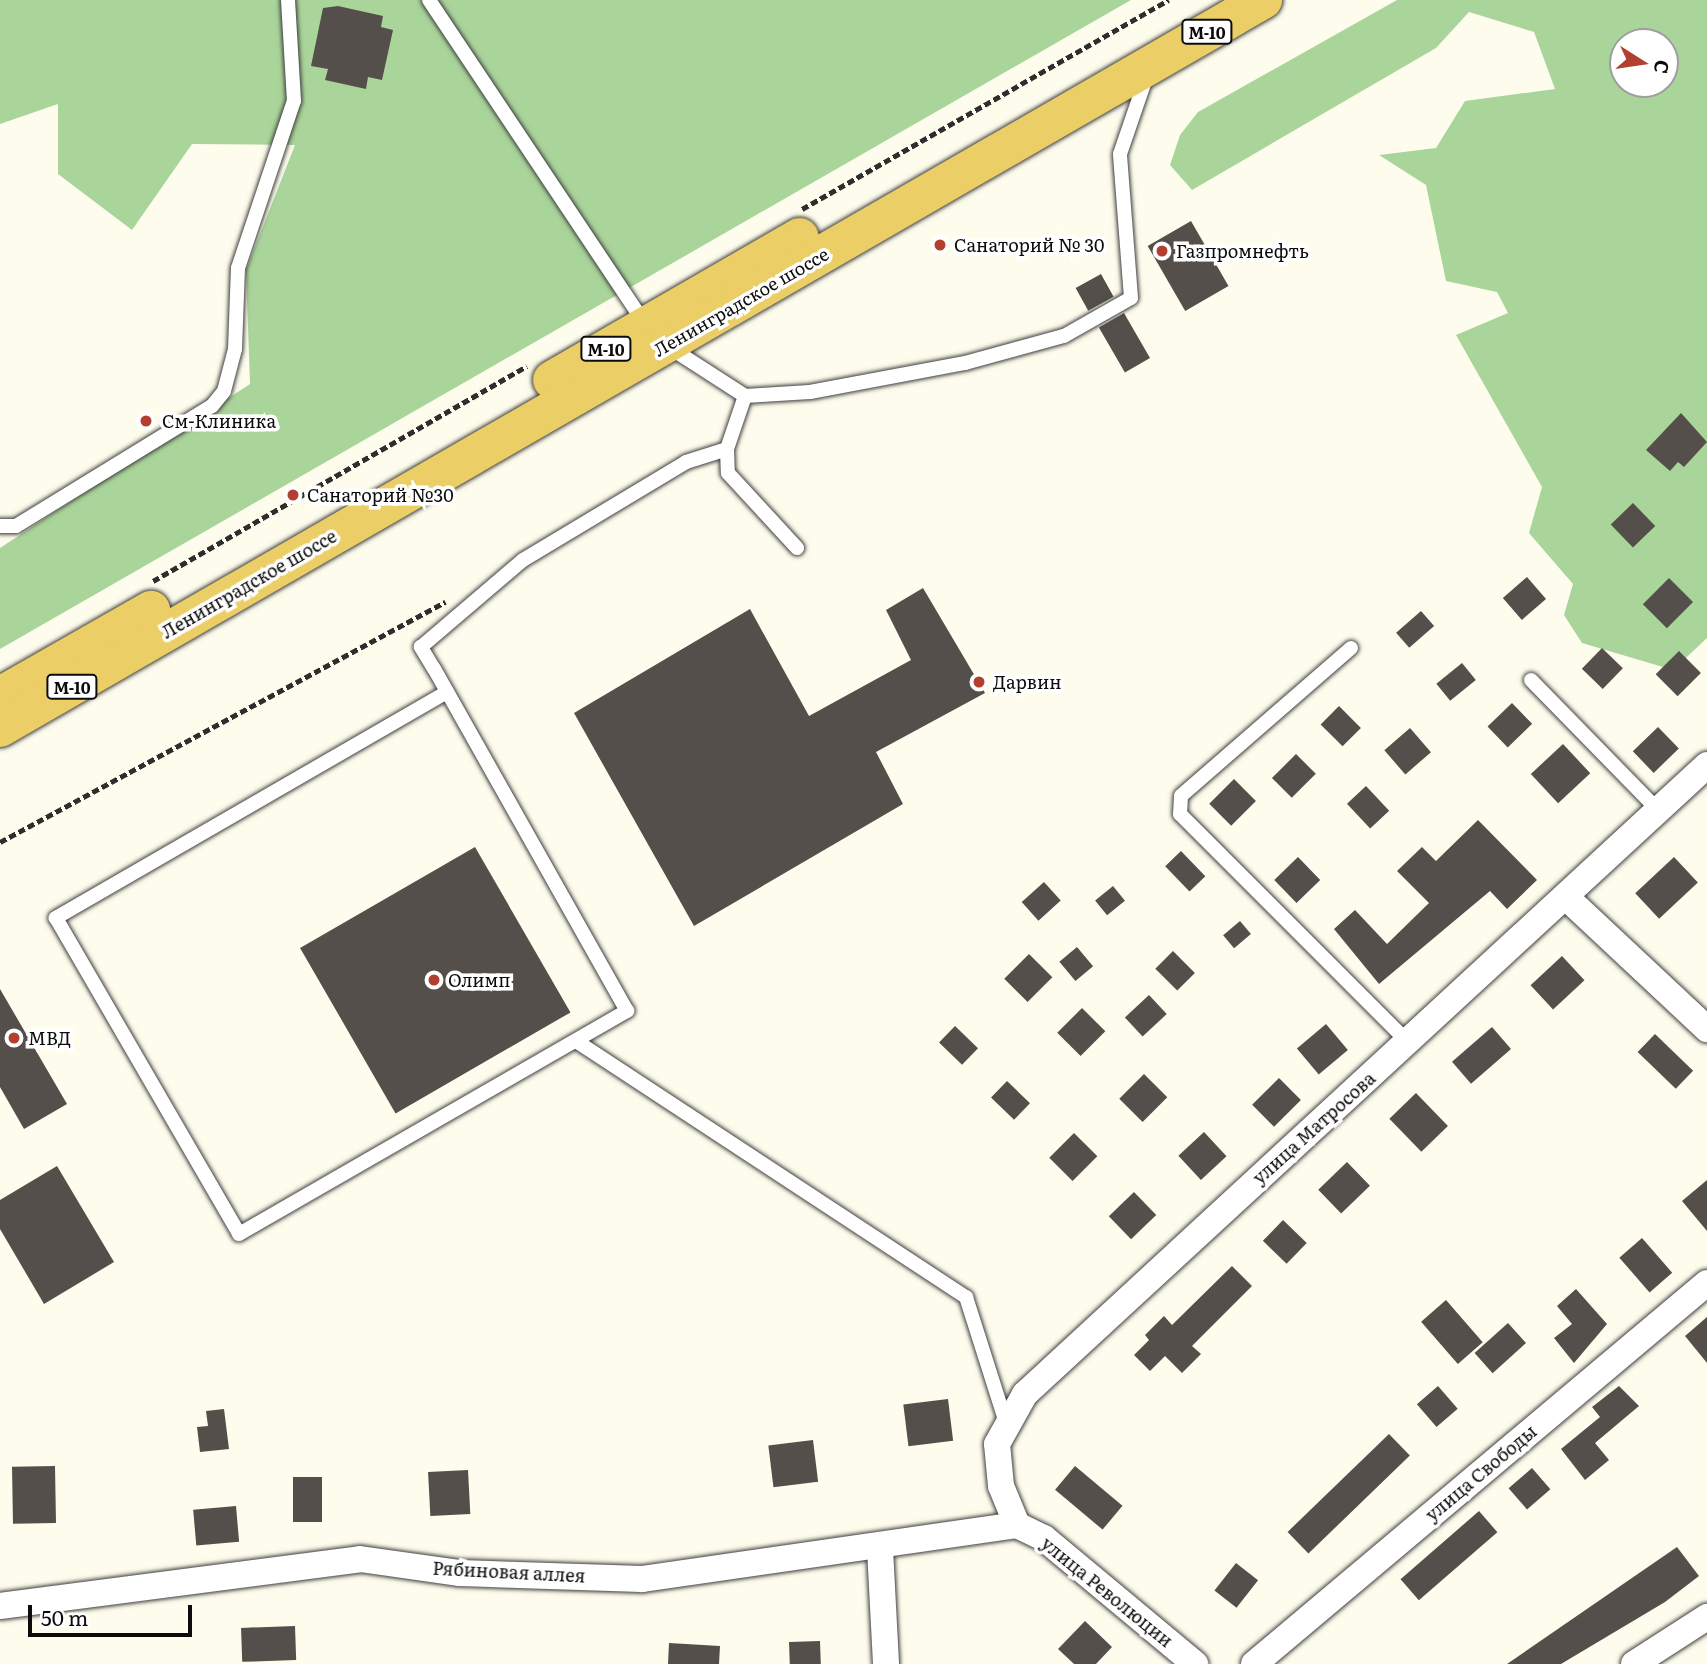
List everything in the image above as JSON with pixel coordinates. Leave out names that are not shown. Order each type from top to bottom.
[{"type":"highway","name":"Ленинградское шоссе","points":[[0,728],[657,336],[1212,0]]},
{"type":"highway","name":"Ленинградское шоссе","points":[[0,696],[1263,0]]},
{"type":"street","name":"улица Матросова","points":[[1006,1420],[1707,765]]},
{"type":"street","points":[[1567,898],[1707,1029]]},
{"type":"street","name":"улица Свободы","points":[[1254,1664],[1707,1283]]},
{"type":"street","points":[[1006,1420],[998,1466],[1017,1525]]},
{"type":"street","name":"Рябиновая аллея","points":[[0,1606],[360,1559],[460,1573],[642,1579],[880,1549],[1017,1525]]},
{"type":"street","name":"улица Революции","points":[[1017,1525],[1044,1538],[1195,1664]]},
{"type":"street","points":[[880,1549],[886,1664]]},
{"type":"street","points":[[1634,1664],[1707,1617]]},
{"type":"lane","points":[[0,526],[16,526],[212,406],[224,391],[235,349],[238,268],[294,101],[288,0]]},
{"type":"lane","points":[[429,0],[657,336],[745,396],[810,392],[965,363],[1064,336],[1131,298],[1120,154],[1151,64]]},
{"type":"lane","points":[[745,396],[727,449],[728,473],[797,548]]},
{"type":"lane","points":[[447,692],[56,918],[239,1234],[627,1011],[447,692],[421,647],[523,560],[686,462],[727,449]]},
{"type":"lane","points":[[1351,648],[1181,796],[1180,814],[1408,1042]]},
{"type":"lane","points":[[1531,680],[1659,811]]},
{"type":"lane","points":[[576,1041],[966,1297],[1006,1420]]},
{"type":"path","points":[[0,842],[452,598]]},
{"type":"green space","name":"См-Клиника","points":[[0,0],[1131,0],[0,649],[0,548],[250,384],[246,270],[295,145],[192,144],[132,230],[58,174],[58,104],[0,124]]},
{"type":"green space","points":[[1397,0],[1707,0],[1707,638],[1673,670],[1582,643],[1564,615],[1573,584],[1529,533],[1542,487],[1456,335],[1508,313],[1497,292],[1446,281],[1426,185],[1379,155],[1436,148],[1465,101],[1555,89],[1534,32],[1469,12],[1436,48],[1192,190],[1170,165],[1180,135],[1198,112]]},
{"type":"building","points":[[338,6],[383,16],[381,27],[393,30],[382,80],[368,77],[366,89],[325,80],[328,69],[311,66],[323,8]]},
{"type":"building","points":[[1191,221],[1228,286],[1185,311],[1148,246]]},
{"type":"building","points":[[1101,274],[1114,297],[1088,311],[1076,288]]},
{"type":"building","points":[[1124,313],[1150,358],[1125,373],[1099,328]]},
{"type":"building","points":[[1681,413],[1707,442],[1684,467],[1678,462],[1670,471],[1646,450]]},
{"type":"building","points":[[1633,503],[1655,526],[1633,548],[1611,525]]},
{"type":"building","points":[[1527,577],[1546,599],[1522,620],[1503,598]]},
{"type":"building","points":[[1669,578],[1693,602],[1667,628],[1643,604]]},
{"type":"building","points":[[923,588],[985,693],[876,752],[903,804],[694,926],[574,713],[750,609],[809,716],[911,660],[886,610]]},
{"type":"building","points":[[1421,611],[1434,626],[1409,648],[1396,633]]},
{"type":"building","points":[[1602,648],[1623,668],[1603,689],[1582,669]]},
{"type":"building","points":[[1679,651],[1701,673],[1678,696],[1656,674]]},
{"type":"building","points":[[1462,663],[1476,680],[1450,701],[1436,684]]},
{"type":"building","points":[[1512,703],[1532,724],[1508,747],[1488,727]]},
{"type":"building","points":[[1339,706],[1361,728],[1343,746],[1321,724]]},
{"type":"building","points":[[1658,727],[1679,749],[1654,773],[1633,751]]},
{"type":"building","points":[[1410,728],[1431,752],[1405,774],[1384,750]]},
{"type":"building","points":[[1563,744],[1590,773],[1558,803],[1531,774]]},
{"type":"building","points":[[1296,754],[1316,774],[1292,798],[1272,778]]},
{"type":"building","points":[[1234,779],[1256,801],[1231,826],[1209,804]]},
{"type":"building","points":[[1366,786],[1389,811],[1370,829],[1347,804]]},
{"type":"building","points":[[1478,820],[1537,880],[1507,909],[1490,891],[1379,984],[1334,929],[1355,910],[1387,944],[1429,903],[1397,871],[1422,847],[1436,861]]},
{"type":"building","name":"Олимп","points":[[475,847],[570,1012],[396,1113],[300,948]]},
{"type":"building","points":[[1181,851],[1205,876],[1189,891],[1165,866]]},
{"type":"building","points":[[1298,857],[1320,880],[1296,903],[1274,880]]},
{"type":"building","points":[[1674,857],[1698,883],[1659,919],[1635,893]]},
{"type":"building","points":[[1044,882],[1061,901],[1038,921],[1022,902]]},
{"type":"building","points":[[1113,886],[1125,901],[1107,915],[1095,900]]},
{"type":"building","points":[[1240,921],[1251,934],[1234,948],[1223,935]]},
{"type":"building","points":[[1077,947],[1093,966],[1075,981],[1059,962]]},
{"type":"building","points":[[1173,951],[1195,973],[1177,991],[1155,969]]},
{"type":"building","points":[[1029,954],[1052,977],[1028,1002],[1004,979]]},
{"type":"building","points":[[1562,956],[1585,980],[1553,1009],[1531,985]]},
{"type":"building","name":"МВД","points":[[0,989],[67,1104],[24,1129],[0,1087]]},
{"type":"building","points":[[1149,995],[1167,1014],[1143,1037],[1125,1018]]},
{"type":"building","points":[[1082,1008],[1105,1031],[1081,1056],[1057,1033]]},
{"type":"building","points":[[1326,1024],[1348,1050],[1319,1074],[1297,1048]]},
{"type":"building","points":[[955,1026],[978,1048],[962,1065],[939,1043]]},
{"type":"building","points":[[1492,1027],[1511,1049],[1471,1084],[1452,1062]]},
{"type":"building","points":[[1655,1034],[1693,1071],[1676,1089],[1638,1052]]},
{"type":"building","points":[[1144,1074],[1167,1097],[1143,1122],[1119,1099]]},
{"type":"building","points":[[1279,1078],[1301,1100],[1274,1127],[1252,1105]]},
{"type":"building","points":[[1007,1081],[1030,1103],[1014,1120],[991,1098]]},
{"type":"building","points":[[1416,1093],[1448,1126],[1421,1152],[1389,1119]]},
{"type":"building","points":[[1204,1132],[1227,1156],[1201,1180],[1178,1156]]},
{"type":"building","points":[[1074,1133],[1097,1156],[1073,1181],[1049,1158]]},
{"type":"building","points":[[1347,1162],[1370,1186],[1341,1214],[1318,1190]]},
{"type":"building","points":[[57,1166],[114,1262],[44,1304],[0,1229],[0,1200]]},
{"type":"building","points":[[1707,1180],[1707,1231],[1682,1201]]},
{"type":"building","points":[[1134,1192],[1156,1215],[1131,1239],[1109,1216]]},
{"type":"building","points":[[1283,1220],[1307,1243],[1287,1264],[1263,1241]]},
{"type":"building","points":[[1642,1238],[1672,1273],[1650,1292],[1619,1258]]},
{"type":"building","points":[[1232,1266],[1252,1286],[1192,1346],[1201,1354],[1182,1373],[1165,1356],[1150,1371],[1134,1355],[1149,1340],[1145,1335],[1164,1316],[1172,1325]]},
{"type":"building","points":[[1576,1289],[1607,1324],[1574,1363],[1554,1338],[1572,1324],[1557,1306]]},
{"type":"building","points":[[1446,1300],[1483,1342],[1458,1364],[1421,1322]]},
{"type":"building","points":[[1707,1317],[1707,1363],[1685,1336]]},
{"type":"building","points":[[1508,1323],[1526,1343],[1493,1373],[1475,1353]]},
{"type":"building","points":[[1438,1386],[1458,1409],[1437,1427],[1417,1404]]},
{"type":"building","points":[[1619,1386],[1639,1406],[1595,1443],[1609,1460],[1585,1480],[1561,1449],[1600,1417],[1592,1407]]},
{"type":"building","points":[[948,1399],[953,1441],[908,1446],[903,1404]]},
{"type":"building","points":[[224,1409],[229,1449],[200,1452],[197,1427],[208,1426],[206,1411]]},
{"type":"building","points":[[1389,1434],[1410,1456],[1308,1554],[1288,1532]]},
{"type":"building","points":[[813,1440],[818,1482],[773,1487],[768,1445]]},
{"type":"building","points":[[55,1466],[56,1523],[13,1524],[12,1467]]},
{"type":"building","points":[[1075,1466],[1122,1506],[1103,1530],[1055,1490]]},
{"type":"building","points":[[1532,1468],[1550,1489],[1527,1509],[1509,1488]]},
{"type":"building","points":[[468,1470],[470,1514],[430,1516],[428,1472]]},
{"type":"building","points":[[293,1477],[322,1477],[322,1522],[293,1522]]},
{"type":"building","points":[[236,1506],[239,1542],[196,1546],[193,1510]]},
{"type":"building","points":[[1479,1511],[1497,1532],[1419,1600],[1401,1579]]},
{"type":"building","points":[[1677,1547],[1699,1576],[1665,1602],[1561,1664],[1507,1664]]},
{"type":"building","points":[[1236,1563],[1258,1580],[1237,1608],[1214,1591]]},
{"type":"building","points":[[1085,1621],[1112,1647],[1096,1664],[1074,1664],[1058,1649]]},
{"type":"building","points":[[295,1626],[296,1660],[242,1662],[241,1628]]},
{"type":"building","points":[[820,1641],[821,1664],[790,1664],[789,1642]]},
{"type":"building","points":[[669,1643],[720,1646],[719,1664],[668,1664]]},
{"type":"place","name":"Санаторий № 30","points":[[940,245]]},
{"type":"place","name":"Газпромнефть","points":[[1162,251]]},
{"type":"place","name":"См-Клиника","points":[[146,421]]},
{"type":"place","name":"Санаторий №30","points":[[293,495]]},
{"type":"place","name":"Дарвин","points":[[979,682]]},
{"type":"place","name":"Олимп","points":[[434,980]]},
{"type":"place","name":"МВД","points":[[14,1038]]}]
